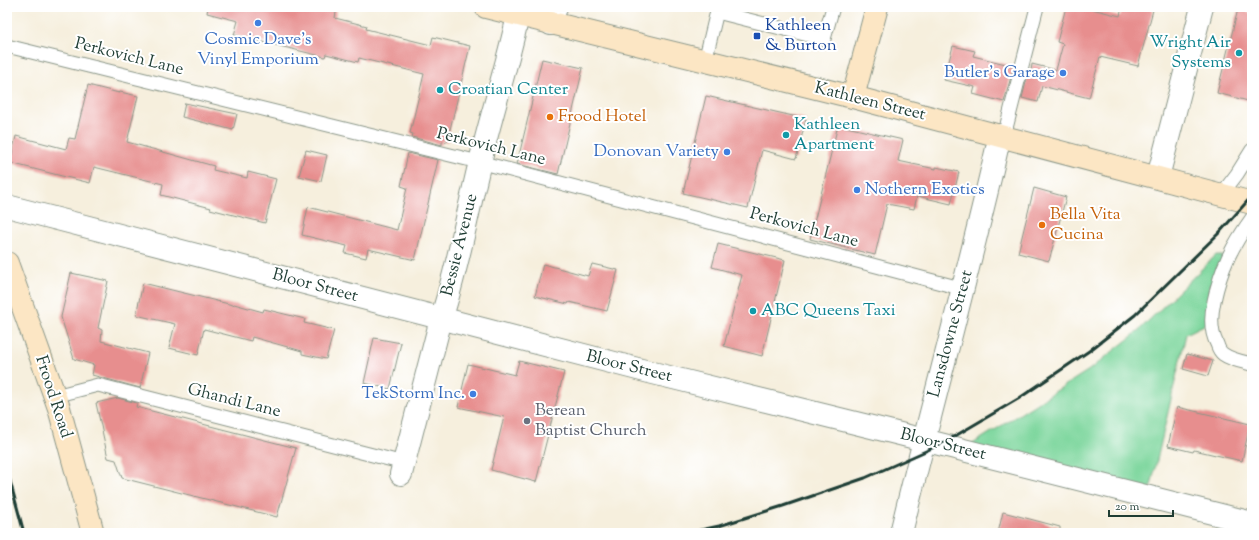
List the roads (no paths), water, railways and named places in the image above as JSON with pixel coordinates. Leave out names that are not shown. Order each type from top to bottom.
[{"type":"street","name":"Kathleen Street","points":[[486,7],[518,16],[554,15],[705,61],[853,97],[1252,203]]},
{"type":"street","points":[[853,97],[877,7]]},
{"type":"street","points":[[1158,177],[1202,7]]},
{"type":"street","name":"Bessie Avenue","points":[[402,468],[448,296],[480,162],[518,16]]},
{"type":"street","name":"Lansdowne Street","points":[[901,533],[1002,136]]},
{"type":"street","name":"Bloor Street","points":[[7,206],[441,318],[1252,523]]},
{"type":"street","name":"Frood Road","points":[[7,263],[54,396],[92,533]]},
{"type":"lane","points":[[705,61],[718,10],[824,39],[833,7]]},
{"type":"lane","points":[[1002,136],[1037,7]]},
{"type":"lane","name":"Perkovich Lane","points":[[7,46],[480,162],[964,288]]},
{"type":"lane","points":[[1221,195],[1252,150]]},
{"type":"lane","points":[[1252,218],[1226,260],[1219,280],[1211,316],[1213,338],[1222,354],[1252,364]]},
{"type":"lane","name":"Ghandi Lane","points":[[54,396],[98,385],[402,468]]},
{"type":"railway","points":[[687,533],[719,526],[865,478],[950,439],[1018,399],[1089,351],[1135,315],[1219,233],[1252,196]]},
{"type":"railway","points":[[7,470],[24,533]]},
{"type":"railway","points":[[7,520],[10,533]]},
{"type":"place","name":"Cosmic Dave's Vinyl Emporium","points":[[258,23]]},
{"type":"place","name":"Kathleen & Burton","points":[[757,36]]},
{"type":"place","name":"Wright Air Systems","points":[[1239,53]]},
{"type":"place","name":"Butler's Garage","points":[[1063,73]]},
{"type":"place","name":"Croatian Center","points":[[440,90]]},
{"type":"place","name":"Frood Hotel","points":[[550,117]]},
{"type":"place","name":"Kathleen Apartment","points":[[786,135]]},
{"type":"place","name":"Donovan Variety","points":[[727,152]]},
{"type":"place","name":"Nothern Exotics","points":[[857,190]]},
{"type":"place","name":"Bella Vita Cucina","points":[[1042,225]]},
{"type":"place","name":"ABC Queens Taxi","points":[[753,311]]},
{"type":"place","name":"TekStorm Inc.","points":[[473,394]]},
{"type":"place","name":"Berean Baptist Church","points":[[527,421]]}]
